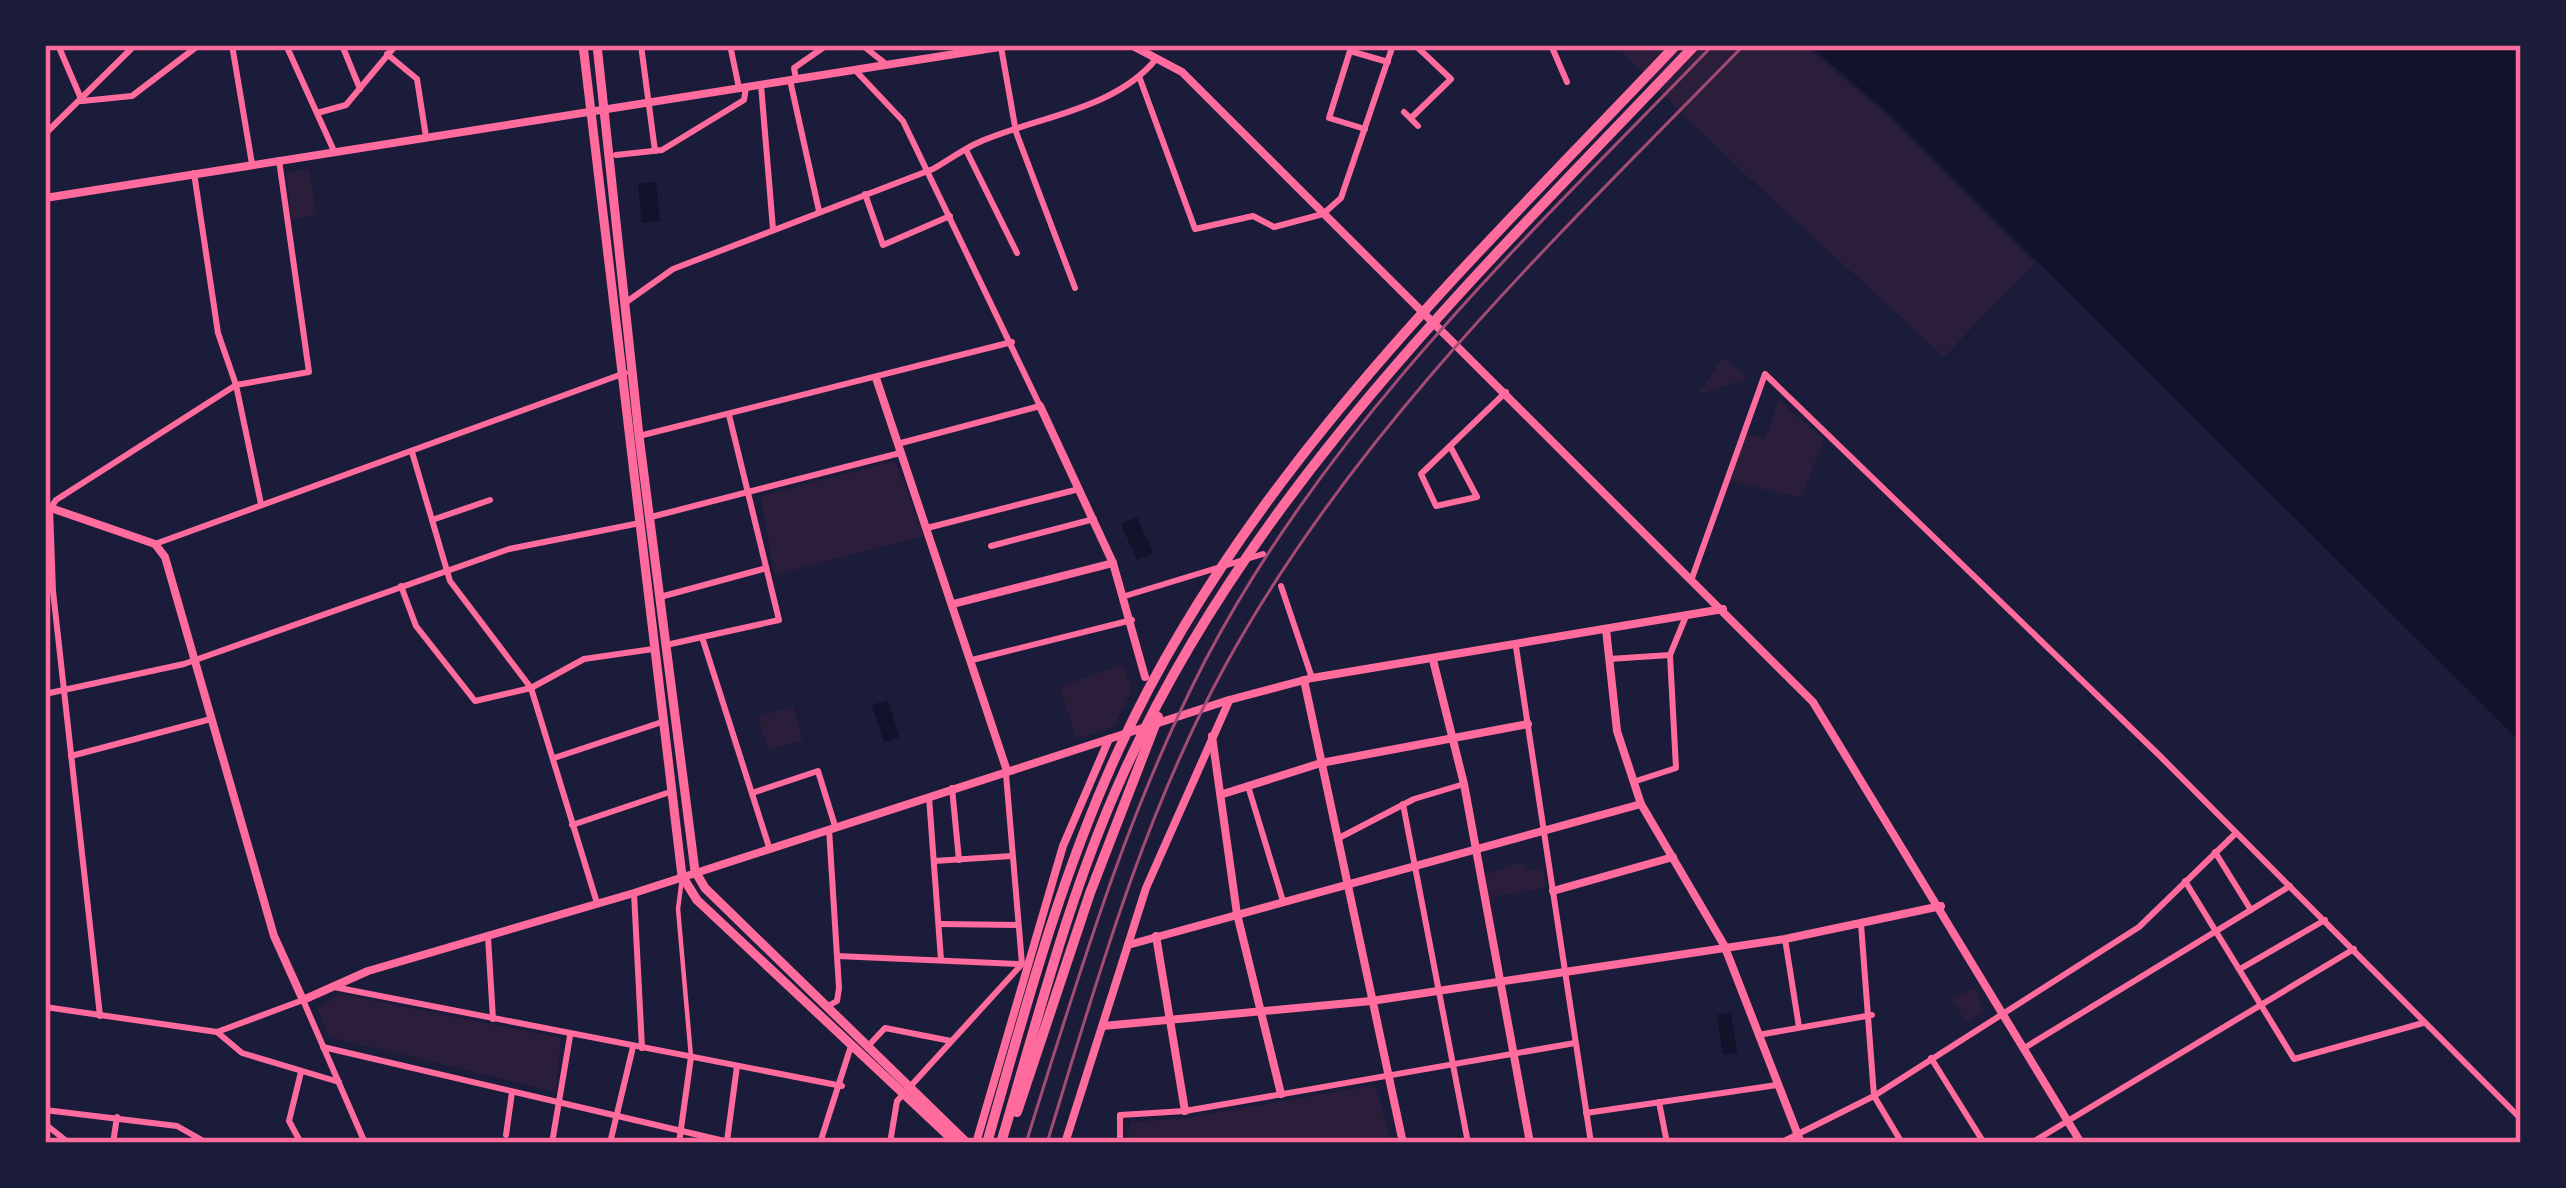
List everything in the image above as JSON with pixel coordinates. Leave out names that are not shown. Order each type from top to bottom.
[{"type":"highway","points":[[987,1143],[1042,952],[1090,815],[1142,704],[1200,605],[1271,498],[1356,389],[1676,45]]},
{"type":"highway","points":[[1003,1143],[1056,956],[1102,823],[1177,674],[1282,507],[1365,399],[1695,45]]},
{"type":"highway","points":[[1003,1143],[1040,1050],[1113,829],[1177,674]]},
{"type":"highway","points":[[989,1092],[1013,1086],[1040,1050]]},
{"type":"main road","points":[[584,45],[682,876],[697,899],[851,1046],[972,1143]]},
{"type":"main road","points":[[597,45],[639,436],[695,871],[705,888],[870,1045],[956,1143]]},
{"type":"street","points":[[58,45],[82,100]]},
{"type":"street","points":[[45,134],[135,45]]},
{"type":"street","points":[[82,100],[132,95],[199,45]]},
{"type":"street","points":[[232,45],[252,164]]},
{"type":"street","points":[[286,45],[334,151]]},
{"type":"street","points":[[342,45],[360,89]]},
{"type":"street","points":[[317,113],[346,105],[396,45]]},
{"type":"street","points":[[641,45],[656,151]]},
{"type":"street","points":[[616,155],[656,151],[744,100],[730,45]]},
{"type":"street","points":[[820,211],[793,79],[794,68],[826,45]]},
{"type":"street","points":[[862,45],[886,64]]},
{"type":"street","points":[[1140,79],[1195,229],[1253,216],[1274,227],[1323,214],[1341,198],[1393,45]]},
{"type":"street","points":[[1415,45],[1450,79],[1407,115],[1418,126]]},
{"type":"street","points":[[1551,45],[1567,82]]},
{"type":"street","points":[[45,198],[1007,46],[1016,132],[1076,288]]},
{"type":"street","points":[[1134,46],[1182,72],[1813,702],[1942,906],[2081,1143]]},
{"type":"street","points":[[1365,129],[1329,118],[1350,51],[1388,62]]},
{"type":"street","points":[[387,54],[417,79],[426,137]]},
{"type":"street","points":[[625,303],[673,269],[928,170],[1140,79],[1158,57]]},
{"type":"street","points":[[854,70],[903,122],[1012,342],[1113,563],[1159,722]]},
{"type":"street","points":[[761,85],[772,229]]},
{"type":"street","points":[[966,150],[1017,253]]},
{"type":"street","points":[[100,1016],[49,593],[47,508],[236,385],[308,372],[278,160]]},
{"type":"street","points":[[194,172],[218,333],[236,385],[261,504]]},
{"type":"street","points":[[865,194],[884,245],[950,216]]},
{"type":"street","points":[[639,436],[1012,342]]},
{"type":"street","points":[[155,544],[632,372]]},
{"type":"street","points":[[1692,578],[1765,374],[2325,920],[2521,1119]]},
{"type":"street","points":[[877,378],[1007,771],[1024,965]]},
{"type":"street","points":[[1450,446],[1477,496],[1436,506],[1421,474],[1450,446],[1506,392]]},
{"type":"street","points":[[45,694],[194,659],[509,549],[638,525],[1040,406]]},
{"type":"street","points":[[401,586],[416,626],[471,699],[531,688],[584,659],[653,649],[779,620],[729,415]]},
{"type":"street","points":[[412,452],[446,571],[531,688],[597,903]]},
{"type":"street","points":[[928,528],[1079,489]]},
{"type":"street","points":[[432,520],[490,500]]},
{"type":"street","points":[[47,508],[155,544],[165,557],[274,935],[364,1143]]},
{"type":"street","points":[[991,546],[1094,519]]},
{"type":"street","points":[[1125,596],[1263,554]]},
{"type":"street","points":[[953,604],[1113,563]]},
{"type":"street","points":[[660,597],[764,569]]},
{"type":"street","points":[[1281,586],[1308,679],[1321,763],[1403,1143]]},
{"type":"street","points":[[45,1006],[217,1032],[368,971],[634,892],[1229,700],[1308,679],[1724,609]]},
{"type":"street","points":[[1633,782],[1676,768],[1670,655],[1686,616]]},
{"type":"street","points":[[972,660],[1132,620]]},
{"type":"street","points":[[1606,629],[1617,731],[1641,804],[1724,945],[1798,1139]]},
{"type":"street","points":[[702,637],[769,847]]},
{"type":"street","points":[[1516,646],[1591,1143]]},
{"type":"street","points":[[1610,659],[1670,655]]},
{"type":"street","points":[[1433,660],[1464,784],[1472,848],[1530,1143]]},
{"type":"street","points":[[1065,1143],[1168,830],[1229,700]]},
{"type":"street","points":[[71,756],[211,719]]},
{"type":"street","points":[[554,758],[662,722]]},
{"type":"street","points":[[1222,794],[1321,763],[1528,724]]},
{"type":"street","points":[[1212,736],[1237,914],[1281,1094]]},
{"type":"street","points":[[972,1143],[1070,828],[1110,738]]},
{"type":"street","points":[[752,793],[818,771],[832,827],[837,1001],[828,1006]]},
{"type":"street","points":[[1337,839],[1403,804],[1464,784]]},
{"type":"street","points":[[1248,786],[1283,901]]},
{"type":"street","points":[[952,788],[959,860]]},
{"type":"street","points":[[572,826],[670,792]]},
{"type":"street","points":[[929,796],[941,961]]},
{"type":"street","points":[[1403,804],[1468,1143]]},
{"type":"street","points":[[1127,945],[1641,804]]},
{"type":"street","points":[[1780,1143],[1798,1139],[1874,1096],[2139,927],[2236,833]]},
{"type":"street","points":[[2215,853],[2251,910]]},
{"type":"street","points":[[934,861],[1012,856]]},
{"type":"street","points":[[1553,891],[1673,857]]},
{"type":"street","points":[[679,1143],[691,1057],[678,909],[682,876]]},
{"type":"street","points":[[2185,881],[2294,1059],[2422,1023]]},
{"type":"street","points":[[2026,1046],[2290,886]]},
{"type":"street","points":[[610,1143],[638,1047],[634,892]]},
{"type":"street","points":[[1102,1026],[1372,1001],[1785,939],[1942,906]]},
{"type":"street","points":[[1861,920],[1874,1096],[1902,1143]]},
{"type":"street","points":[[2240,969],[2325,920]]},
{"type":"street","points":[[939,925],[1018,926]]},
{"type":"street","points":[[1037,930],[1085,944]]},
{"type":"street","points":[[1156,936],[1185,1111]]},
{"type":"street","points":[[488,937],[493,1019]]},
{"type":"street","points":[[1785,939],[1799,1027]]},
{"type":"street","points":[[2031,1143],[2354,949]]},
{"type":"street","points":[[1111,952],[1124,956]]},
{"type":"street","points":[[837,956],[1024,965]]},
{"type":"street","points":[[890,1143],[897,1101],[1024,965]]},
{"type":"street","points":[[334,987],[842,1086]]},
{"type":"street","points":[[1758,1035],[1871,1015]]},
{"type":"street","points":[[870,1045],[885,1028],[951,1041]]},
{"type":"street","points":[[217,1032],[242,1053],[339,1082]]},
{"type":"street","points":[[552,1143],[570,1036]]},
{"type":"street","points":[[1120,1143],[1120,1115],[1185,1111],[1575,1043]]},
{"type":"street","points":[[820,1143],[842,1086],[851,1046]]},
{"type":"street","points":[[323,1048],[730,1142],[737,1066]]},
{"type":"street","points":[[1931,1058],[1984,1143]]},
{"type":"street","points":[[301,1143],[289,1121],[302,1072]]},
{"type":"street","points":[[1586,1113],[1777,1085]]},
{"type":"street","points":[[506,1136],[512,1090]]},
{"type":"street","points":[[1658,1102],[1666,1143]]},
{"type":"street","points":[[45,1111],[177,1126],[201,1142]]},
{"type":"street","points":[[113,1143],[117,1117]]},
{"type":"street","points":[[45,1124],[69,1143]]},
{"type":"shaded area","points":[[1616,45],[1804,45],[1894,122],[2035,263],[1944,357],[1736,165]]},
{"type":"shaded area","points":[[1809,45],[2521,45],[2521,743],[1887,112]]},
{"type":"shaded area","points":[[309,169],[316,215],[292,219],[286,173]]},
{"type":"shaded area","points":[[656,182],[660,221],[642,223],[638,184]]},
{"type":"shaded area","points":[[1723,357],[1748,378],[1698,395]]},
{"type":"shaded area","points":[[1779,400],[1824,440],[1801,498],[1731,481],[1745,433],[1765,438]]},
{"type":"shaded area","points":[[895,461],[924,536],[774,575],[761,496]]},
{"type":"shaded area","points":[[1137,517],[1153,553],[1137,560],[1121,524]]},
{"type":"shaded area","points":[[1123,664],[1132,691],[1113,727],[1076,739],[1060,687]]},
{"type":"shaded area","points":[[888,700],[899,737],[884,742],[872,705]]},
{"type":"shaded area","points":[[793,706],[803,740],[768,750],[758,717]]},
{"type":"shaded area","points":[[1523,861],[1525,871],[1543,868],[1546,887],[1489,898],[1484,875]]},
{"type":"shaded area","points":[[1975,989],[1984,1012],[1966,1022],[1951,997]]},
{"type":"shaded area","points":[[340,994],[561,1038],[556,1092],[329,1037],[317,1009]]},
{"type":"shaded area","points":[[1731,1013],[1737,1053],[1723,1055],[1717,1015]]},
{"type":"shaded area","points":[[1375,1085],[1392,1143],[1126,1143],[1131,1122],[1186,1118]]},
{"type":"railway","points":[[1026,1143],[1151,776],[1206,659],[1256,572],[1312,490],[1437,334],[1713,45]]},
{"type":"railway","points":[[1047,1143],[1124,900],[1170,781],[1225,666],[1277,579],[1335,496],[1463,338],[1744,45]]}]
